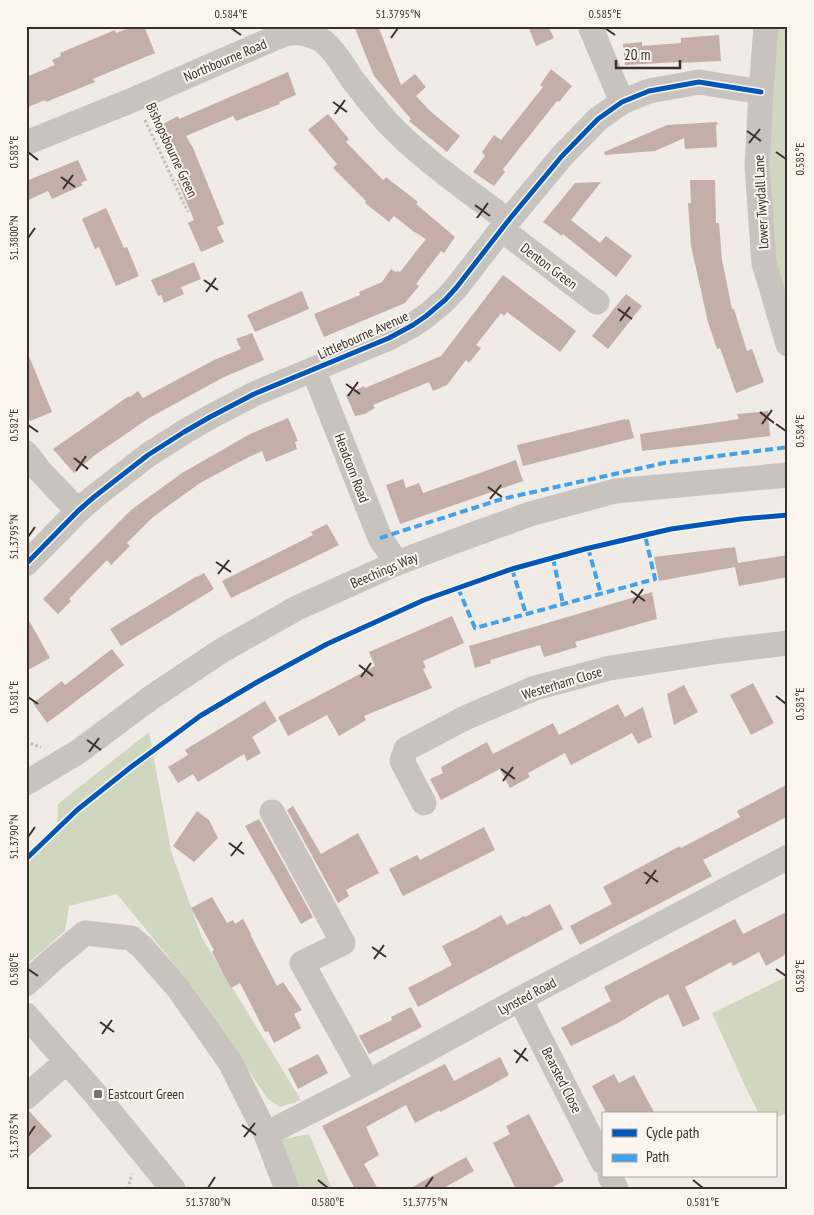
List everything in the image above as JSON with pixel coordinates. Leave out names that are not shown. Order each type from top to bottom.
[{"type":"street","points":[[590,26],[622,102]]},
{"type":"street","name":"Lower Twydall Lane","points":[[766,26],[757,166],[764,263],[788,344]]},
{"type":"street","name":"Northbourne Road","points":[[26,143],[135,99],[284,34],[298,33],[313,36],[332,50],[368,100],[407,142],[504,225]]},
{"type":"street","name":"Littlebourne Avenue","points":[[26,564],[78,511],[120,476],[184,432],[254,394],[389,338],[426,316],[456,288],[504,225],[562,156],[598,119],[622,102],[649,91],[699,82],[761,92]]},
{"type":"street","name":"Denton Green","points":[[504,225],[597,302]]},
{"type":"street","name":"Headcorn Road","points":[[313,369],[380,538],[397,563]]},
{"type":"street","points":[[26,453],[40,471],[78,511]]},
{"type":"street","name":"Beechings Way","points":[[26,783],[78,752],[152,697],[221,651],[297,608],[397,563],[530,514],[615,491],[788,474]]},
{"type":"street","name":"Westerham Close","points":[[424,803],[402,761],[406,749],[474,715],[535,688],[610,668],[720,651],[788,643]]},
{"type":"street","points":[[272,812],[343,943],[302,963],[368,1082]]},
{"type":"street","name":"Lynsted Road","points":[[266,1134],[368,1082],[788,857]]},
{"type":"street","points":[[26,984],[85,933],[131,938],[142,947],[178,988],[230,1062],[266,1134],[288,1189]]},
{"type":"street","name":"Bearsted Close","points":[[520,999],[602,1160]]},
{"type":"street","points":[[26,1015],[98,1096],[161,1185]]},
{"type":"street","points":[[26,1097],[67,1061]]},
{"type":"path","points":[[26,742],[48,748]]},
{"type":"green space","points":[[766,26],[788,26],[788,344],[764,263]]},
{"type":"green space","points":[[149,732],[171,851],[202,938],[301,1100],[280,1107],[267,1098],[193,987],[117,894],[69,906],[65,931],[26,965],[26,863],[57,833],[58,804]]},
{"type":"green space","points":[[788,976],[788,1112],[776,1118],[776,1112],[758,1112],[712,1013]]},
{"type":"green space","points":[[309,1134],[332,1189],[297,1189],[279,1140]]},
{"type":"building","points":[[134,26],[144,26],[155,53],[93,79],[95,82],[26,108],[26,77],[55,65],[52,60],[61,56],[60,53],[115,30],[116,33]]},
{"type":"building","points":[[354,26],[378,26],[401,85],[415,74],[426,87],[416,96],[429,110],[460,136],[447,152],[409,121],[411,119],[374,76]]},
{"type":"building","points":[[528,26],[548,26],[554,38],[536,46]]},
{"type":"building","points":[[719,35],[721,61],[625,65],[623,44],[642,42],[642,46],[681,43],[681,38]]},
{"type":"building","points":[[551,69],[572,86],[559,102],[557,101],[503,169],[505,172],[494,186],[473,172],[485,156],[482,152],[494,135],[501,140],[543,87],[540,85]]},
{"type":"building","points":[[288,72],[296,95],[279,102],[280,104],[236,121],[233,116],[186,136],[193,148],[224,224],[217,227],[224,242],[201,252],[188,223],[194,220],[177,180],[183,177],[161,125],[178,116],[179,119]]},
{"type":"building","points":[[328,114],[349,139],[346,142],[383,180],[386,177],[418,202],[416,204],[455,237],[444,253],[441,251],[416,284],[419,286],[405,303],[324,337],[314,314],[360,295],[359,292],[382,282],[391,269],[400,272],[426,239],[394,216],[389,222],[365,203],[366,201],[333,168],[337,164],[308,130]]},
{"type":"building","points":[[717,122],[717,147],[685,149],[684,138],[655,151],[605,155],[604,152],[667,125]]},
{"type":"building","points":[[78,160],[87,180],[81,183],[83,185],[52,199],[48,191],[26,201],[26,181]]},
{"type":"building","points":[[690,180],[715,180],[716,223],[719,223],[722,260],[732,309],[734,309],[747,351],[752,349],[764,382],[736,393],[720,348],[717,349],[708,322],[691,246],[688,203],[691,203]]},
{"type":"building","points":[[601,182],[571,220],[600,243],[606,236],[632,256],[616,277],[563,234],[562,236],[543,222],[575,183]]},
{"type":"building","points":[[106,208],[124,248],[127,247],[139,276],[116,286],[99,247],[95,249],[82,219]]},
{"type":"building","points":[[194,262],[201,279],[181,287],[184,294],[164,303],[161,295],[158,296],[151,280]]},
{"type":"building","points":[[503,275],[576,331],[560,352],[507,312],[504,316],[501,313],[476,345],[481,348],[469,363],[466,360],[447,385],[433,391],[429,382],[373,405],[375,408],[365,414],[355,416],[346,395],[441,356]]},
{"type":"building","points":[[302,291],[309,309],[255,332],[247,315]]},
{"type":"building","points":[[626,294],[642,306],[608,349],[592,336]]},
{"type":"building","points":[[252,333],[264,360],[224,377],[149,418],[95,455],[74,473],[53,449],[138,391],[143,398],[214,360],[241,349],[236,339]]},
{"type":"building","points":[[26,349],[52,412],[30,421],[26,412]]},
{"type":"building","points":[[768,411],[770,436],[642,451],[640,434],[739,419],[737,414]]},
{"type":"building","points":[[288,418],[298,441],[295,442],[297,449],[266,462],[262,451],[200,483],[153,517],[127,543],[130,546],[111,565],[107,560],[69,599],[71,601],[58,614],[43,599],[131,510],[182,473],[250,434]]},
{"type":"building","points":[[629,419],[634,438],[523,466],[517,445]]},
{"type":"building","points":[[516,460],[523,481],[400,524],[386,485],[403,479],[406,488],[419,483],[423,493]]},
{"type":"building","points":[[327,524],[339,545],[231,598],[222,581],[313,535],[311,532]]},
{"type":"building","points":[[735,547],[738,563],[788,555],[788,577],[739,586],[735,567],[659,581],[654,557]]},
{"type":"building","points":[[204,573],[214,589],[121,646],[110,629]]},
{"type":"building","points":[[652,592],[657,619],[575,642],[577,647],[544,657],[540,645],[490,660],[491,663],[475,668],[469,646]]},
{"type":"building","points":[[26,615],[50,658],[26,671]]},
{"type":"building","points":[[452,616],[464,643],[423,661],[426,668],[423,669],[432,688],[364,716],[366,720],[339,736],[327,715],[288,736],[278,717],[375,666],[369,652]]},
{"type":"building","points":[[112,649],[124,665],[47,723],[33,703],[62,681],[65,685]]},
{"type":"building","points":[[753,683],[774,723],[751,735],[730,695]]},
{"type":"building","points":[[684,685],[698,712],[674,725],[667,694]]},
{"type":"building","points":[[265,701],[277,721],[252,737],[261,753],[247,761],[244,754],[198,782],[193,774],[178,783],[168,767],[188,755],[185,750]]},
{"type":"building","points":[[618,704],[625,717],[643,707],[652,737],[638,744],[632,733],[571,765],[565,753],[528,773],[530,777],[510,788],[500,769],[441,800],[430,779],[443,773],[441,767],[487,742],[493,754],[553,723],[559,735]]},
{"type":"building","points":[[788,784],[788,816],[703,860],[712,876],[580,945],[570,926],[612,904],[603,887],[740,817],[737,811]]},
{"type":"building","points":[[293,806],[321,854],[358,833],[379,873],[346,890],[349,896],[338,903],[287,810]]},
{"type":"building","points":[[197,811],[209,820],[218,838],[194,862],[173,846]]},
{"type":"building","points":[[259,819],[313,917],[301,924],[245,826]]},
{"type":"building","points":[[484,827],[495,850],[403,896],[389,869],[417,855],[420,860]]},
{"type":"building","points":[[212,897],[227,923],[233,920],[235,924],[243,919],[277,986],[283,982],[302,1010],[294,1014],[301,1028],[274,1043],[268,1031],[265,1032],[240,983],[231,988],[212,952],[214,950],[191,908]]},
{"type":"building","points":[[550,904],[563,929],[418,1007],[408,988],[452,965],[442,946],[501,915],[507,925]]},
{"type":"building","points":[[788,911],[788,953],[766,966],[759,952],[733,966],[731,962],[685,987],[700,1019],[683,1027],[668,994],[618,1023],[571,1046],[561,1028],[611,1001],[604,987],[735,919],[743,934]]},
{"type":"building","points":[[411,1007],[422,1027],[369,1054],[359,1036],[392,1020],[391,1017]]},
{"type":"building","points":[[318,1054],[328,1073],[298,1089],[288,1069]]},
{"type":"building","points":[[500,1057],[509,1075],[490,1086],[415,1123],[406,1105],[366,1127],[379,1155],[364,1164],[378,1189],[355,1189],[322,1126],[445,1064],[454,1081]]},
{"type":"building","points":[[614,1074],[619,1083],[634,1075],[654,1112],[606,1112],[592,1086]]},
{"type":"building","points":[[26,1111],[29,1111],[52,1136],[26,1159]]},
{"type":"building","points":[[529,1114],[564,1181],[549,1189],[516,1189],[493,1143],[510,1134],[506,1126]]},
{"type":"building","points":[[466,1157],[474,1171],[442,1189],[409,1189]]},
{"type":"marked path","points":[[380,538],[502,499],[664,463],[788,447]]},
{"type":"marked path","points":[[458,588],[475,628],[655,579],[645,535]]},
{"type":"marked path","points":[[588,548],[601,594]]},
{"type":"marked path","points":[[553,558],[563,604]]},
{"type":"marked path","points":[[512,569],[526,614]]},
{"type":"cycle path","points":[[26,564],[94,497],[148,455],[184,432],[254,394],[389,338],[426,316],[456,288],[562,156],[598,119],[622,102],[649,91],[699,82],[761,92]]},
{"type":"cycle path","points":[[26,859],[77,810],[200,716],[327,644],[424,600],[512,569],[585,549],[671,529],[741,519],[788,515]]},
{"type":"place","name":"Eastcourt Green","points":[[98,1094]]}]
